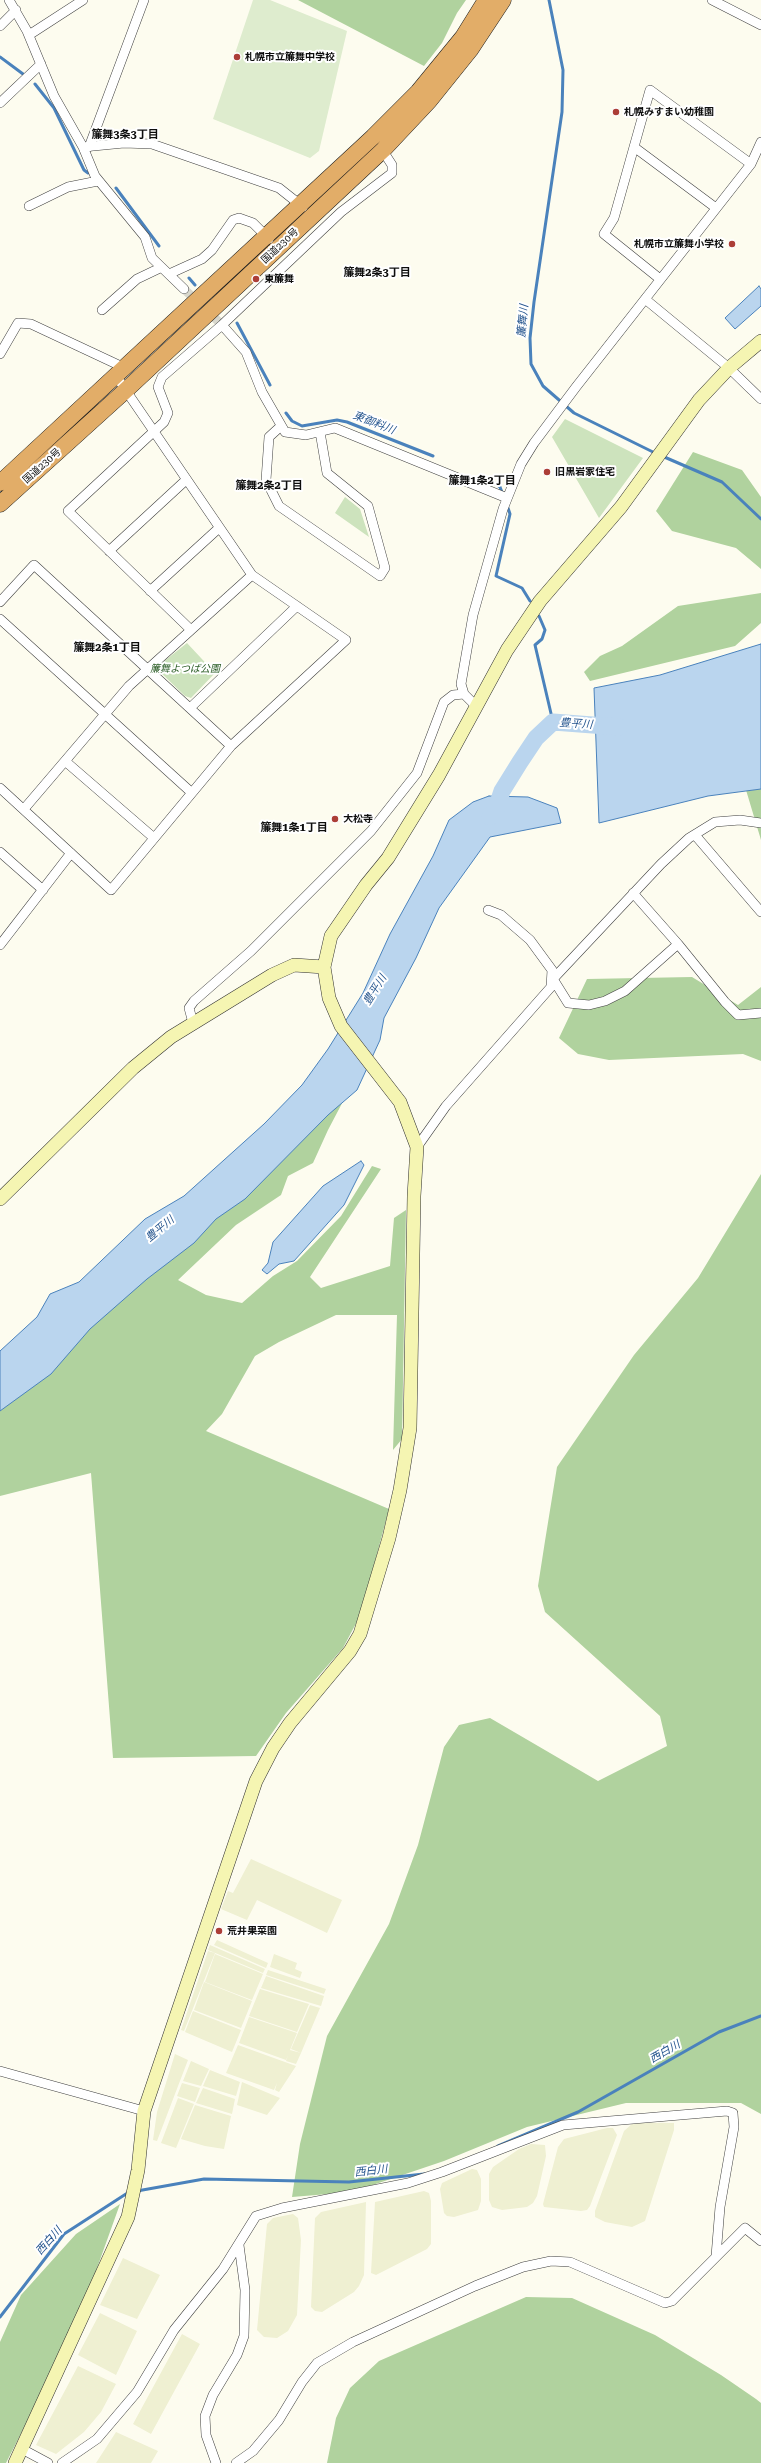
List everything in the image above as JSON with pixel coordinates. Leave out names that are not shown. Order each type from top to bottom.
[{"type":"highway","name":"国道230号","points":[[0,504],[126,390],[312,217],[378,144],[463,37],[486,0]]},
{"type":"highway","name":"国道230号","points":[[0,483],[300,205],[378,144],[429,101],[470,50],[503,0]]},
{"type":"street","points":[[9,0],[29,35],[54,96],[86,147],[98,181],[145,237],[152,258],[160,268],[169,274],[184,289]]},
{"type":"street","points":[[29,35],[83,0]]},
{"type":"street","points":[[86,147],[144,0]]},
{"type":"street","points":[[712,0],[761,25]]},
{"type":"street","points":[[0,26],[16,10]]},
{"type":"street","points":[[0,103],[41,64]]},
{"type":"street","points":[[660,279],[604,234],[614,218],[650,90],[751,164]]},
{"type":"street","points":[[475,705],[464,694],[461,684],[473,615],[507,498],[521,464],[576,387],[751,164],[761,142]]},
{"type":"street","points":[[86,147],[152,144],[279,188],[312,217]]},
{"type":"street","points":[[190,629],[68,511],[164,422],[168,413],[158,386],[162,377],[222,325],[341,212],[392,173],[392,165],[378,144]]},
{"type":"street","points":[[634,146],[716,208]]},
{"type":"street","points":[[29,206],[68,186],[98,181]]},
{"type":"street","points":[[169,274],[202,259],[212,250],[233,220],[239,218],[253,223],[267,236],[276,250]]},
{"type":"street","points":[[102,310],[137,279],[160,268]]},
{"type":"street","points":[[645,299],[729,368],[761,399]]},
{"type":"street","points":[[0,354],[18,323],[31,324],[121,372],[126,390],[252,575],[346,640],[231,746],[111,890],[0,788]]},
{"type":"street","points":[[222,325],[246,352],[262,392],[285,432],[306,435],[335,428],[507,498]]},
{"type":"street","points":[[15,2463],[128,2217],[138,2170],[144,2111],[256,1781],[273,1748],[290,1723],[350,1651],[366,1619],[389,1538],[410,1428],[414,1204],[417,1147],[400,1102],[341,1026],[329,998],[324,967],[331,936],[338,922],[392,852],[439,775],[475,705],[507,650],[540,601],[616,513],[699,400],[729,368],[761,341]]},
{"type":"street","points":[[281,426],[269,437],[266,480],[279,506],[380,576],[385,568],[368,506],[327,473],[320,432]]},
{"type":"street","points":[[109,550],[186,480]]},
{"type":"street","points":[[150,591],[219,528]]},
{"type":"street","points":[[0,602],[34,566],[148,668],[231,746]]},
{"type":"street","points":[[24,810],[105,714],[148,668],[252,575]]},
{"type":"street","points":[[190,708],[297,606]]},
{"type":"street","points":[[0,619],[192,793]]},
{"type":"street","points":[[193,1023],[190,1008],[194,1001],[250,951],[371,831],[417,773],[444,702],[453,695],[464,694]]},
{"type":"street","points":[[64,761],[154,838]]},
{"type":"street","points":[[553,979],[678,846],[716,822],[740,820],[761,823]]},
{"type":"street","points":[[694,835],[761,912]]},
{"type":"street","points":[[0,852],[43,890]]},
{"type":"street","points":[[0,946],[71,853]]},
{"type":"street","points":[[633,893],[678,944],[725,1002],[738,1015],[761,1013]]},
{"type":"street","points":[[417,1147],[446,1106],[551,987],[553,979],[552,970],[530,940],[501,915],[488,910]]},
{"type":"street","points":[[553,979],[568,1003],[589,1005],[605,1001],[625,991],[678,944]]},
{"type":"street","points":[[0,1199],[133,1068],[171,1037],[272,975],[294,965],[324,967]]},
{"type":"street","points":[[0,2070],[144,2111]]},
{"type":"street","points":[[62,2463],[97,2439],[137,2392],[174,2330],[223,2269],[256,2216],[282,2208],[408,2183],[442,2172],[563,2125],[727,2111],[733,2113],[734,2127],[720,2207],[716,2256]]},
{"type":"street","points":[[236,2463],[253,2450],[279,2420],[302,2382],[317,2363],[353,2342],[475,2286],[523,2267],[551,2261],[570,2262],[601,2274],[658,2303],[665,2304],[672,2301],[745,2228],[761,2241]]},
{"type":"street","points":[[216,2463],[206,2435],[205,2416],[212,2395],[237,2354],[244,2336],[245,2290],[238,2245]]},
{"type":"street","points":[[22,2449],[48,2463]]},
{"type":"green space","points":[[253,0],[270,0],[347,31],[319,151],[310,158],[213,119]]},
{"type":"green space","points":[[298,0],[466,0],[457,13],[442,43],[424,66]]},
{"type":"green space","points":[[565,419],[643,458],[599,518],[552,437]]},
{"type":"green space","points":[[693,452],[742,470],[761,497],[761,569],[736,548],[672,531],[656,511]]},
{"type":"green space","points":[[345,497],[360,509],[369,537],[335,513]]},
{"type":"green space","points":[[761,593],[761,623],[735,646],[590,681],[584,672],[600,656],[622,646],[678,606]]},
{"type":"green space","name":"簾舞よつば公園","points":[[187,643],[215,673],[191,698],[185,696],[157,669],[158,666]]},
{"type":"green space","points":[[761,789],[761,840],[746,790]]},
{"type":"green space","points":[[692,977],[738,1005],[761,987],[761,1061],[743,1054],[609,1060],[578,1054],[559,1038],[587,979]]},
{"type":"green space","points":[[359,1071],[328,1130],[313,1163],[288,1176],[281,1195],[236,1225],[178,1280],[206,1295],[242,1303],[273,1276],[297,1261],[341,1216],[372,1166],[381,1169],[310,1277],[321,1288],[390,1266],[394,1218],[406,1210],[402,1439],[393,1450],[397,1315],[336,1315],[279,1342],[255,1356],[222,1414],[206,1431],[389,1509],[361,1614],[343,1648],[286,1713],[256,1756],[113,1758],[91,1473],[0,1496],[0,1400]]},
{"type":"green space","points":[[761,1174],[761,2114],[741,2103],[626,2103],[527,2127],[444,2161],[352,2192],[292,2197],[300,2144],[327,2036],[389,1924],[418,1845],[444,1747],[459,1725],[490,1718],[598,1781],[667,1746],[660,1716],[545,1612],[538,1586],[557,1467],[634,1355],[698,1278]]},
{"type":"green space","points":[[251,1859],[342,1900],[327,1933],[257,1900],[247,1920],[221,1909],[228,1891],[233,1893]]},
{"type":"green space","points":[[217,1940],[268,1963],[266,1968],[214,1945]]},
{"type":"green space","points":[[210,1945],[265,1969],[263,1973],[208,1950]]},
{"type":"green space","points":[[208,1951],[215,1953],[184,2031],[181,2030]]},
{"type":"green space","points":[[215,1954],[263,1974],[252,2000],[205,1982]]},
{"type":"green space","points":[[274,1954],[297,1963],[295,1969],[302,1972],[300,1978],[270,1967]]},
{"type":"green space","points":[[268,1970],[326,1989],[324,1994],[266,1975]]},
{"type":"green space","points":[[266,1976],[324,1996],[321,2006],[261,1988]]},
{"type":"green space","points":[[204,1982],[252,2001],[241,2028],[194,2010]]},
{"type":"green space","points":[[260,1989],[309,2004],[297,2032],[249,2016]]},
{"type":"green space","points":[[310,2005],[320,2008],[301,2053],[291,2049]]},
{"type":"green space","points":[[193,2011],[241,2030],[232,2052],[185,2032]]},
{"type":"green space","points":[[249,2017],[297,2033],[290,2050],[301,2053],[296,2064],[286,2061],[288,2055],[286,2060],[239,2043]]},
{"type":"green space","points":[[238,2045],[296,2066],[279,2092],[275,2090],[277,2083],[274,2090],[226,2073]]},
{"type":"green space","points":[[175,2054],[188,2060],[157,2141],[153,2140],[157,2112]]},
{"type":"green space","points":[[191,2061],[209,2069],[201,2086],[183,2081]]},
{"type":"green space","points":[[210,2070],[240,2082],[236,2096],[203,2086]]},
{"type":"green space","points":[[242,2082],[280,2098],[267,2115],[237,2105]]},
{"type":"green space","points":[[182,2083],[200,2088],[195,2102],[177,2096]]},
{"type":"green space","points":[[203,2088],[235,2099],[232,2114],[196,2103]]},
{"type":"green space","points":[[178,2098],[194,2104],[176,2148],[161,2143]]},
{"type":"green space","points":[[195,2105],[231,2116],[224,2149],[205,2146],[181,2139]]},
{"type":"green space","points":[[633,2123],[674,2123],[674,2130],[645,2221],[632,2227],[605,2222],[595,2217],[595,2211],[624,2131]]},
{"type":"green space","points":[[607,2128],[613,2128],[617,2135],[590,2206],[587,2210],[581,2211],[544,2207],[543,2204],[558,2147],[564,2139]]},
{"type":"green space","points":[[531,2144],[545,2145],[546,2156],[537,2196],[533,2203],[527,2207],[502,2210],[492,2207],[489,2200],[489,2174],[493,2167],[519,2149]]},
{"type":"green space","points":[[472,2169],[477,2170],[481,2179],[481,2201],[478,2210],[454,2217],[447,2216],[444,2213],[440,2189],[442,2183]]},
{"type":"green space","points":[[424,2191],[429,2193],[431,2201],[431,2244],[427,2249],[376,2275],[371,2273],[375,2202]]},
{"type":"green space","points":[[366,2202],[364,2275],[359,2286],[354,2292],[322,2312],[315,2311],[311,2307],[315,2218],[321,2212]]},
{"type":"green space","points":[[120,2204],[78,2321],[6,2463],[0,2463],[0,2342],[21,2295],[76,2234]]},
{"type":"green space","points":[[293,2214],[298,2218],[301,2240],[297,2315],[288,2331],[277,2338],[264,2337],[257,2330],[267,2224],[273,2218]]},
{"type":"green space","points":[[123,2258],[160,2275],[137,2319],[100,2305]]},
{"type":"green space","points":[[526,2297],[572,2298],[655,2335],[721,2375],[756,2399],[761,2403],[761,2463],[327,2463],[336,2418],[350,2388],[379,2361]]},
{"type":"green space","points":[[100,2313],[137,2331],[116,2375],[78,2355]]},
{"type":"green space","points":[[182,2334],[200,2344],[151,2434],[133,2424]]},
{"type":"green space","points":[[78,2366],[116,2384],[101,2412],[84,2432],[56,2454],[36,2445]]},
{"type":"green space","points":[[116,2432],[158,2451],[151,2463],[96,2463]]},
{"type":"water","points":[[759,286],[761,289],[761,306],[735,329],[725,318]]},
{"type":"water","points":[[761,644],[761,789],[708,796],[599,823],[594,688],[660,675]]},
{"type":"water","points":[[489,796],[528,797],[557,808],[561,823],[490,837],[439,908],[416,958],[384,1018],[380,1040],[357,1090],[328,1115],[245,1199],[216,1219],[194,1243],[147,1279],[90,1329],[51,1374],[0,1411],[0,1351],[37,1317],[50,1294],[79,1282],[145,1219],[184,1196],[264,1124],[302,1085],[328,1049],[363,993],[390,934],[433,856],[449,820],[473,802]]},
{"type":"water","points":[[361,1161],[364,1165],[344,1205],[294,1261],[279,1264],[267,1274],[262,1270],[268,1263],[273,1242],[323,1186]]},
{"type":"waterway","name":"簾舞川","points":[[549,0],[563,70],[562,112],[534,302],[530,338],[531,364],[543,386],[574,413],[657,454]]},
{"type":"waterway","name":"東御料川","points":[[0,57],[23,74]]},
{"type":"waterway","name":"東御料川","points":[[35,84],[54,108],[84,170],[88,173]]},
{"type":"waterway","name":"東御料川","points":[[116,188],[159,246]]},
{"type":"waterway","name":"東御料川","points":[[189,278],[195,285]]},
{"type":"waterway","name":"東御料川","points":[[237,323],[270,385]]},
{"type":"waterway","name":"東御料川","points":[[286,413],[292,421],[302,426],[337,420],[347,422],[433,456]]},
{"type":"waterway","name":"簾舞川","points":[[662,456],[722,482],[761,519]]},
{"type":"waterway","name":"東御料川","points":[[484,476],[500,487],[503,495]]},
{"type":"waterway","name":"東御料川","points":[[507,505],[510,514],[496,576],[522,588],[530,601]]},
{"type":"waterway","name":"東御料川","points":[[539,616],[545,630],[542,639],[535,645],[553,722]]},
{"type":"waterway","name":"豊平川","points":[[490,817],[496,809],[502,791],[520,762],[536,738],[553,722],[619,727]]},
{"type":"waterway","name":"西白川","points":[[498,2146],[578,2112],[719,2032],[761,2016]]},
{"type":"waterway","name":"西白川","points":[[137,2191],[204,2179],[349,2182],[424,2174]]},
{"type":"waterway","name":"西白川","points":[[0,2317],[64,2234],[129,2192]]},
{"type":"tunnel","points":[[184,289],[222,325]]},
{"type":"place","name":"札幌市立簾舞中学校","points":[[237,57]]},
{"type":"place","name":"札幌みすまい幼稚園","points":[[616,112]]},
{"type":"place","name":"札幌市立簾舞小学校","points":[[732,244]]},
{"type":"place","name":"東簾舞","points":[[256,279]]},
{"type":"place","name":"旧黒岩家住宅","points":[[547,472]]},
{"type":"place","name":"大松寺","points":[[335,819]]},
{"type":"place","name":"荒井果菜園","points":[[219,1931]]},
{"type":"district","name":"簾舞3条3丁目","points":[[125,135]]},
{"type":"district","name":"簾舞2条3丁目","points":[[377,273]]},
{"type":"district","name":"簾舞1条2丁目","points":[[482,481]]},
{"type":"district","name":"簾舞2条2丁目","points":[[269,486]]},
{"type":"district","name":"簾舞2条1丁目","points":[[107,648]]},
{"type":"district","name":"簾舞1条1丁目","points":[[294,828]]}]
